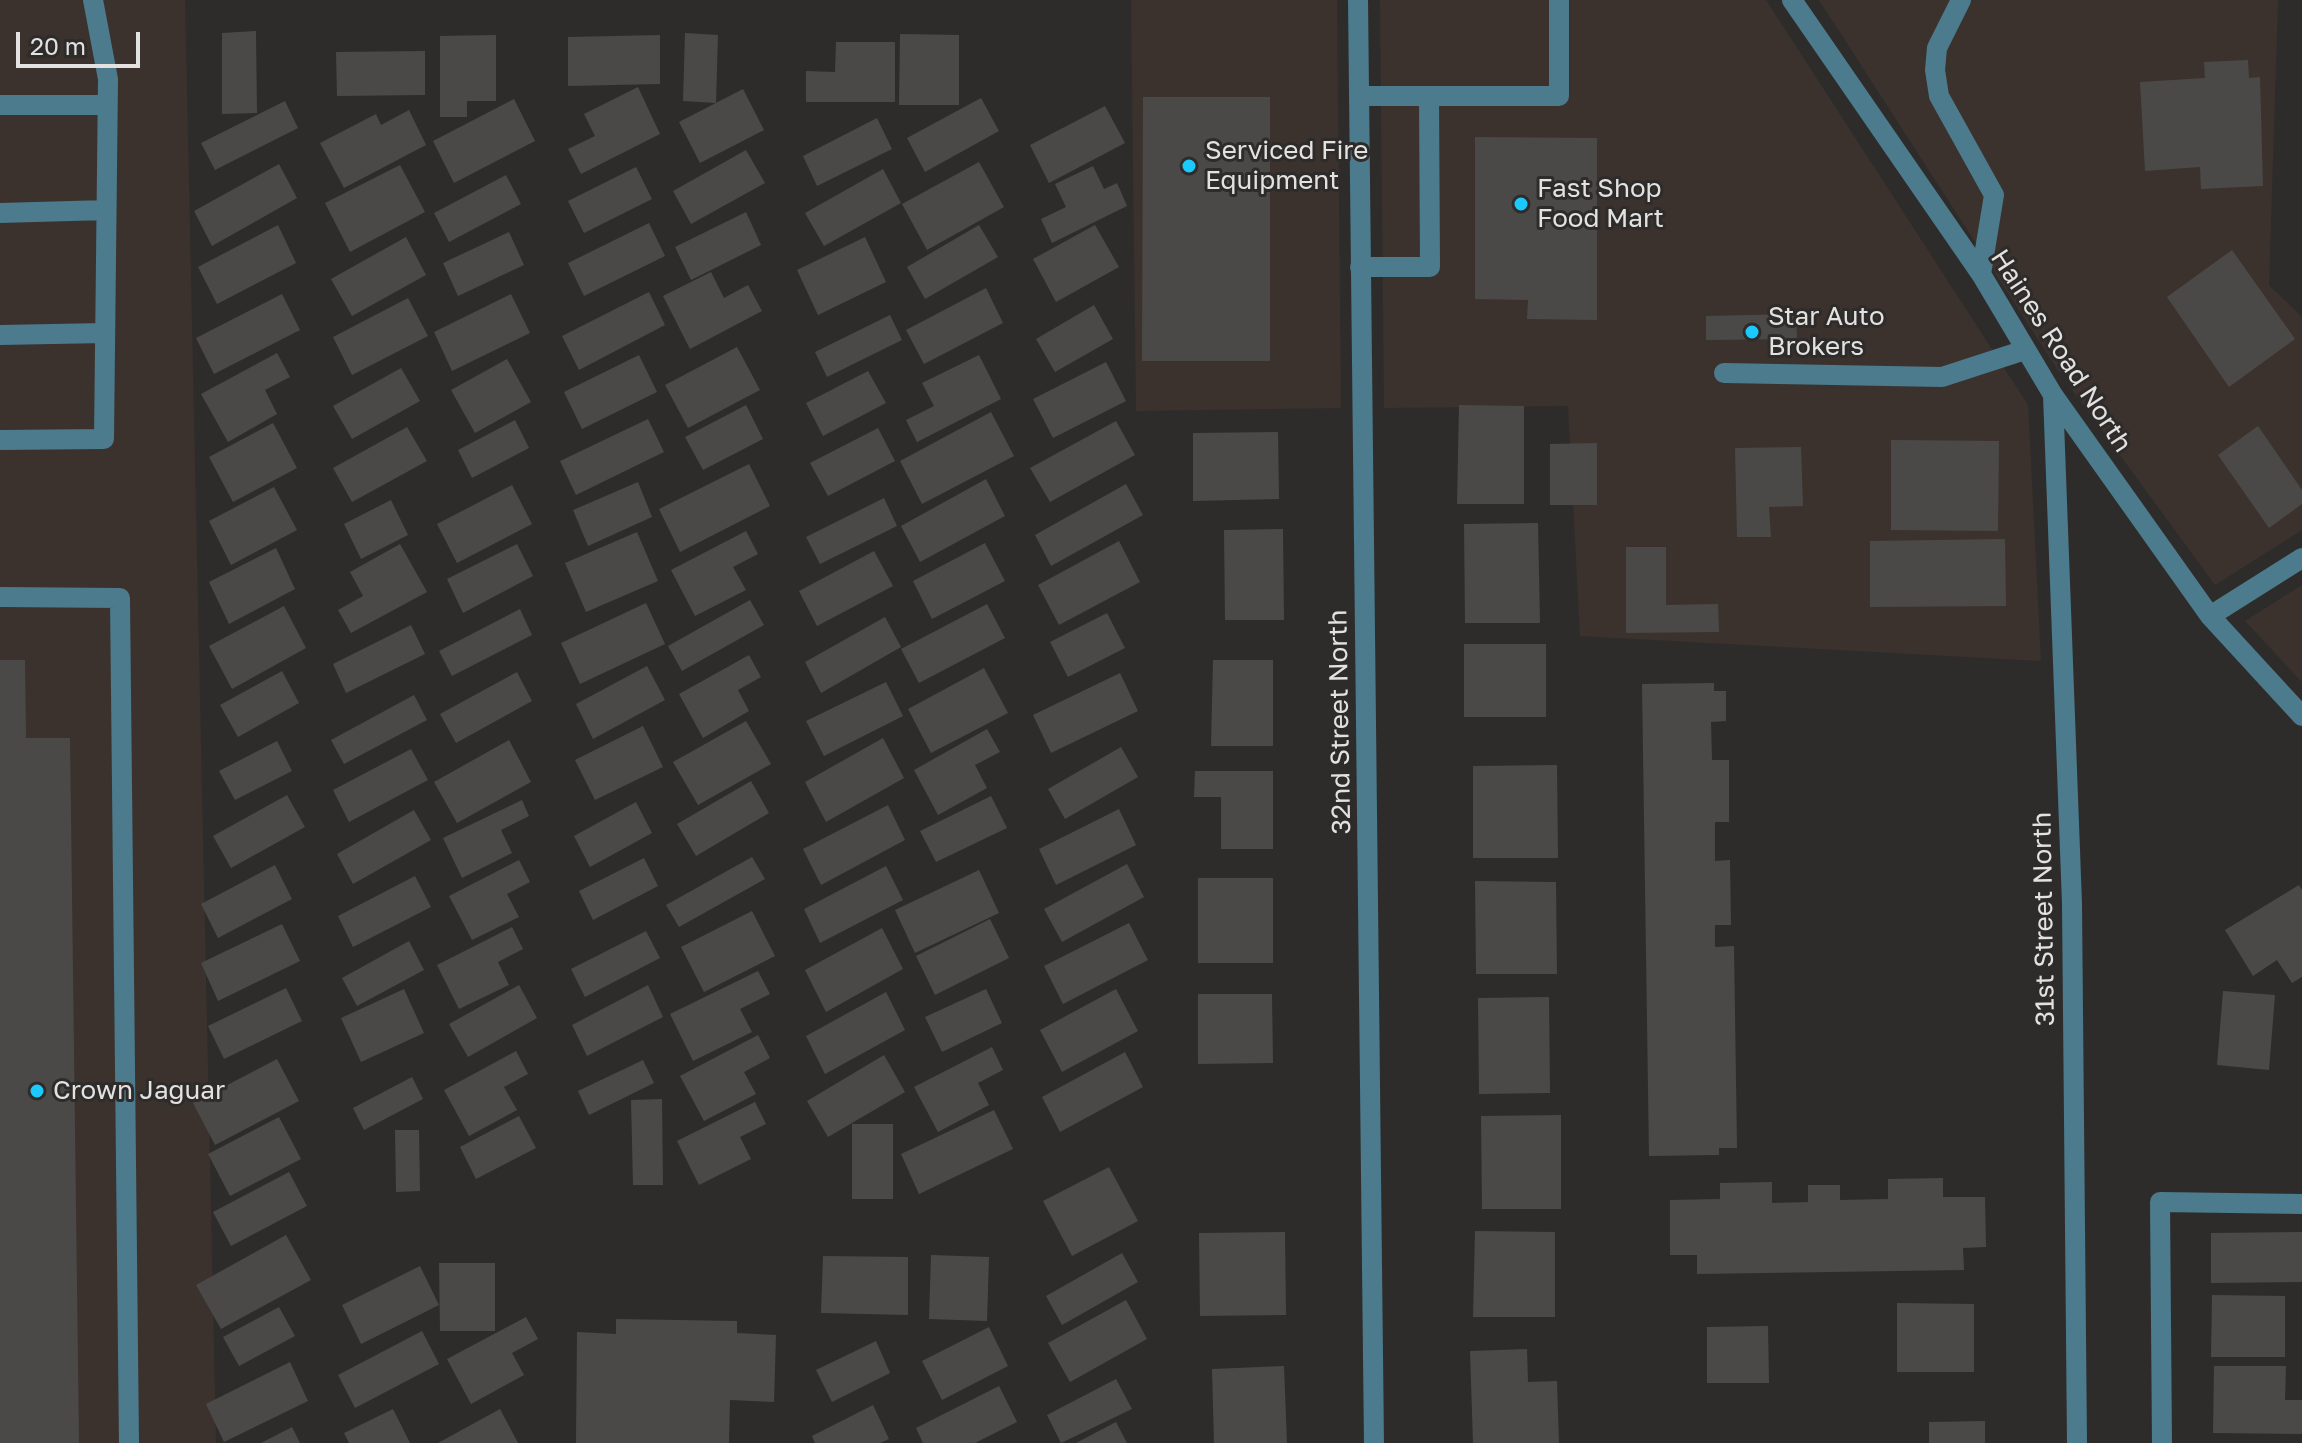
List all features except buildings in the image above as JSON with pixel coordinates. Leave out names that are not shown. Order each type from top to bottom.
[{"type":"street","points":[[0,440],[104,439],[108,79],[93,0]]},
{"type":"street","name":"32nd Street North","points":[[1358,0],[1374,1443]]},
{"type":"street","points":[[1359,96],[1559,96],[1559,0]]},
{"type":"street","name":"Haines Road North","points":[[1792,0],[1981,274],[2053,395],[2210,616],[2302,716]]},
{"type":"street","points":[[1961,0],[1937,48],[1935,70],[1939,96],[1994,195],[1981,274]]},
{"type":"street","points":[[1360,267],[1430,267],[1429,96]]},
{"type":"street","points":[[0,105],[107,105]]},
{"type":"street","points":[[0,213],[106,210]]},
{"type":"street","points":[[0,335],[105,333]]},
{"type":"street","points":[[1724,373],[1942,377],[2025,350]]},
{"type":"street","name":"31st Street North","points":[[2053,395],[2072,904],[2077,1443]]},
{"type":"street","points":[[2210,616],[2302,558]]},
{"type":"street","points":[[0,597],[120,598],[129,1443]]},
{"type":"street","points":[[2162,1443],[2160,1202],[2302,1204]]},
{"type":"shaded area","points":[[0,0],[185,0],[216,1443],[0,1443]]},
{"type":"shaded area","points":[[1131,0],[1337,0],[1341,408],[1136,411]]},
{"type":"shaded area","points":[[1380,0],[1766,0],[2028,405],[2041,661],[1580,636],[1568,406],[1384,408]]},
{"type":"shaded area","points":[[1819,0],[2278,0],[2269,285],[2302,317],[2302,530],[2215,585],[2070,387],[2069,371],[2059,372]]},
{"type":"shaded area","points":[[2302,585],[2302,682],[2245,621]]},
{"type":"place","name":"Serviced Fire Equipment","points":[[1189,166]]},
{"type":"place","name":"Fast Shop Food Mart","points":[[1521,204]]},
{"type":"place","name":"Star Auto Brokers","points":[[1752,332]]},
{"type":"place","name":"Crown Jaguar","points":[[37,1091]]}]
